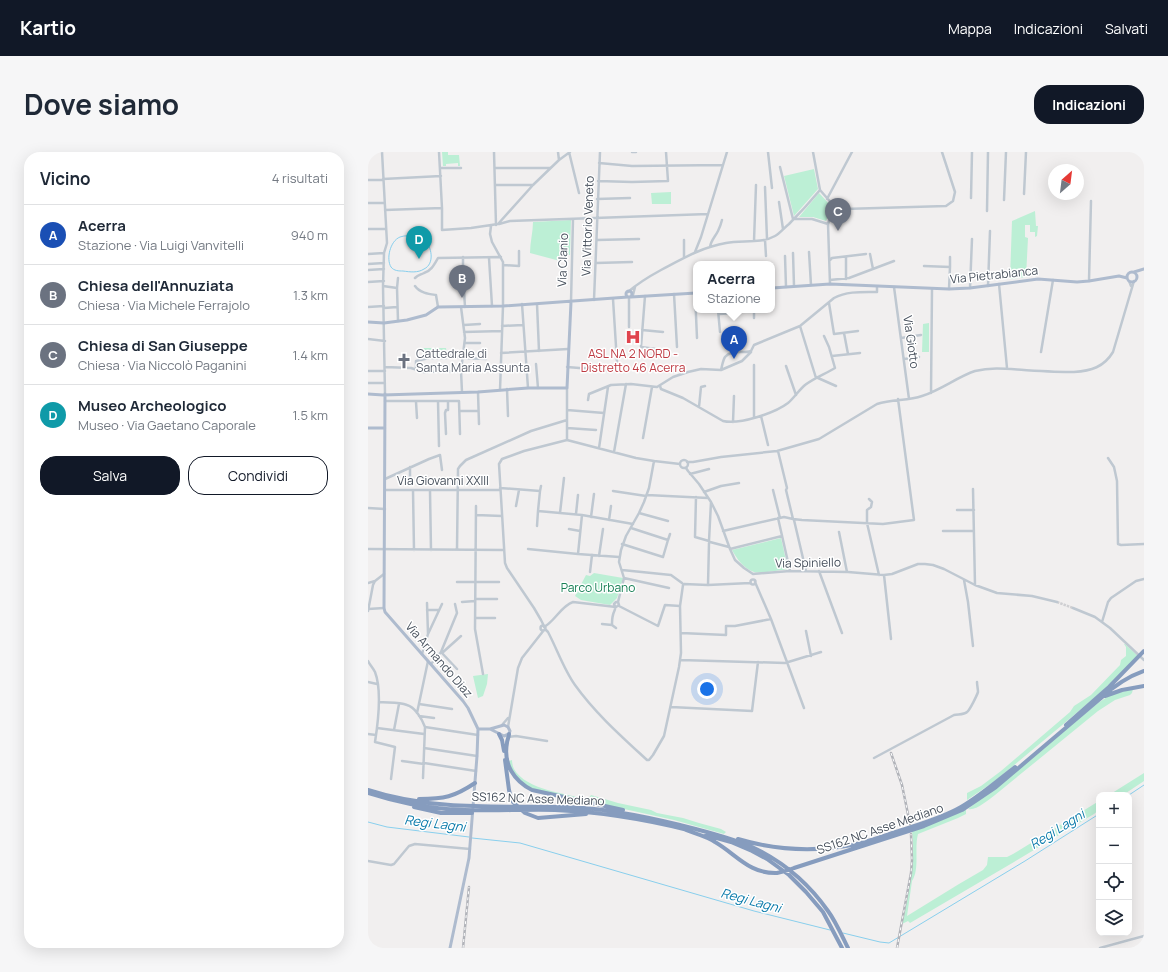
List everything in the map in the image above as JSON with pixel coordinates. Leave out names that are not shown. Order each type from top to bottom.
[{"type":"highway","points":[[1109,688],[1143,652]]},
{"type":"highway","points":[[1109,688],[1144,670]]},
{"type":"highway","name":"SS162 NC Asse Mediano","points":[[973,800],[996,787],[1112,688],[1127,678]]},
{"type":"highway","points":[[1101,698],[1129,688],[1142,686]]},
{"type":"highway","name":"SS162 NC Asse Mediano","points":[[368,793],[464,808],[568,807],[596,809],[660,820],[706,832],[716,837],[724,848],[742,862],[757,870],[778,873],[912,828],[964,806],[1023,761],[1109,688]]},
{"type":"highway","points":[[508,733],[506,749],[508,762],[515,778],[523,786],[532,790],[660,820]]},
{"type":"highway","points":[[500,734],[503,743],[509,790],[513,802],[525,813],[538,818],[582,814],[632,818]]},
{"type":"highway","points":[[394,798],[438,799],[450,797],[475,783]]},
{"type":"highway","name":"SS162 NC Asse Mediano","points":[[368,790],[394,798]]},
{"type":"highway","points":[[394,798],[433,812],[459,812],[472,814]]},
{"type":"highway","name":"SS162 NC Asse Mediano","points":[[530,808],[632,818],[716,837]]},
{"type":"highway","name":"SS162 NC Asse Mediano","points":[[732,840],[766,846],[800,849],[829,848],[854,844],[906,830]]},
{"type":"highway","points":[[716,837],[732,840],[782,867],[802,881],[828,911],[848,948]]},
{"type":"highway","points":[[791,874],[823,912],[842,948]]},
{"type":"main road","name":"Via Pietrabianca","points":[[1112,276],[1122,276],[1134,281],[1143,270]]},
{"type":"main road","name":"Via Pietrabianca","points":[[775,288],[830,284],[932,289],[970,288],[1038,278],[1068,281],[1089,281],[1143,270]]},
{"type":"main road","points":[[1134,272],[1137,278]]},
{"type":"main road","points":[[1128,273],[1128,279]]},
{"type":"main road","points":[[368,322],[398,322],[426,315],[438,307],[503,306],[613,299],[630,294],[643,296],[693,293]]},
{"type":"main road","points":[[368,394],[478,392],[528,388],[567,388],[571,302]]},
{"type":"main road","points":[[384,608],[385,394]]},
{"type":"main road","points":[[368,428],[385,428]]},
{"type":"main road","name":"Via Armando Diaz","points":[[384,608],[387,614],[463,701],[478,729],[468,867],[450,948]]},
{"type":"main road","points":[[478,729],[490,729],[505,725],[508,733],[500,734],[490,729]]},
{"type":"main road","points":[[500,734],[498,731],[501,726]]},
{"type":"street","points":[[382,152],[387,243],[384,253],[383,286],[385,394]]},
{"type":"street","points":[[439,152],[442,230],[491,226],[510,221],[708,214]]},
{"type":"street","points":[[494,152],[497,224]]},
{"type":"street","points":[[558,152],[559,160]]},
{"type":"street","points":[[497,224],[533,185],[559,160],[570,152],[580,193]]},
{"type":"street","name":"Via Vittorio Veneto","points":[[594,300],[600,152]]},
{"type":"street","points":[[598,181],[668,181],[666,152]]},
{"type":"street","points":[[695,252],[727,152]]},
{"type":"street","points":[[768,152],[772,188]]},
{"type":"street","points":[[812,152],[820,190],[834,206],[844,209],[946,206],[953,201],[955,192],[942,152]]},
{"type":"street","points":[[828,200],[852,152]]},
{"type":"street","points":[[971,198],[972,152]]},
{"type":"street","points":[[987,211],[988,152]]},
{"type":"street","points":[[1004,200],[1006,152]]},
{"type":"street","points":[[1024,194],[1026,152]]},
{"type":"street","points":[[599,163],[632,166],[723,165]]},
{"type":"street","points":[[780,167],[794,219]]},
{"type":"street","points":[[440,168],[461,168]]},
{"type":"street","points":[[495,168],[551,168]]},
{"type":"street","points":[[368,180],[440,176]]},
{"type":"street","points":[[495,185],[533,185]]},
{"type":"street","points":[[754,241],[756,186]]},
{"type":"street","points":[[764,187],[766,256]]},
{"type":"street","points":[[629,327],[630,294],[635,286],[695,252],[728,242],[754,241],[777,235],[794,219],[820,190]]},
{"type":"street","points":[[597,199],[630,198]]},
{"type":"street","points":[[1089,281],[1091,201]]},
{"type":"street","points":[[779,202],[783,230]]},
{"type":"street","points":[[368,203],[384,203]]},
{"type":"street","points":[[830,284],[828,224],[834,206]]},
{"type":"street","points":[[385,210],[442,208]]},
{"type":"street","name":"Via Clanio","points":[[571,302],[573,219]]},
{"type":"street","points":[[794,219],[812,219],[828,224]]},
{"type":"street","points":[[710,247],[711,240],[717,232],[722,220]]},
{"type":"street","points":[[491,226],[490,234],[492,242],[501,256],[504,265],[500,390]]},
{"type":"street","points":[[368,229],[386,229]]},
{"type":"street","points":[[988,286],[990,231]]},
{"type":"street","points":[[597,240],[639,238]]},
{"type":"street","points":[[970,288],[972,239]]},
{"type":"street","points":[[684,240],[684,258]]},
{"type":"street","points":[[504,265],[519,266],[519,251]]},
{"type":"street","points":[[809,252],[811,285]]},
{"type":"street","points":[[368,254],[384,253]]},
{"type":"street","points":[[793,253],[794,286]]},
{"type":"street","points":[[829,260],[832,258],[866,254]]},
{"type":"street","points":[[870,254],[873,269]]},
{"type":"street","points":[[415,278],[429,271],[438,258],[489,258],[501,256]]},
{"type":"street","points":[[785,256],[786,287]]},
{"type":"street","points":[[463,257],[465,307]]},
{"type":"street","points":[[846,257],[846,279]]},
{"type":"street","points":[[949,289],[950,257]]},
{"type":"street","points":[[489,258],[492,306]]},
{"type":"street","points":[[830,280],[846,279],[894,261]]},
{"type":"street","points":[[596,263],[632,262]]},
{"type":"street","points":[[368,264],[384,263]]},
{"type":"street","points":[[924,266],[950,267]]},
{"type":"street","points":[[368,270],[384,269]]},
{"type":"street","points":[[398,278],[398,322]]},
{"type":"street","points":[[1041,352],[1053,279]]},
{"type":"street","points":[[1128,279],[1132,287]]},
{"type":"street","points":[[680,464],[683,460],[693,462],[721,457],[778,451],[819,439],[870,407],[887,400],[920,397],[974,372],[991,368],[1074,372],[1089,371],[1102,364],[1112,352],[1134,281]]},
{"type":"street","points":[[368,282],[384,282]]},
{"type":"street","points":[[999,284],[1007,368]]},
{"type":"street","points":[[383,286],[397,288]]},
{"type":"street","points":[[415,286],[422,292],[436,295],[438,307]]},
{"type":"street","points":[[630,294],[635,286]]},
{"type":"street","points":[[588,400],[589,394],[611,385],[626,384],[652,387],[660,386],[673,377],[688,372],[701,369],[721,370],[742,361],[754,345],[800,326],[829,302],[840,295],[847,293],[877,292],[877,287]]},
{"type":"street","name":"Via Giotto","points":[[894,287],[909,399]]},
{"type":"street","points":[[931,393],[932,289]]},
{"type":"street","points":[[674,294],[677,347]]},
{"type":"street","points":[[643,296],[641,347],[656,349]]},
{"type":"street","points":[[613,299],[617,362]]},
{"type":"street","points":[[829,302],[834,334],[858,331]]},
{"type":"street","points":[[522,304],[524,351],[528,388]]},
{"type":"street","points":[[537,304],[539,351]]},
{"type":"street","points":[[368,307],[397,307]]},
{"type":"street","points":[[461,307],[465,343],[461,372],[462,392]]},
{"type":"street","points":[[696,313],[697,338]]},
{"type":"street","points":[[720,332],[719,314],[735,313]]},
{"type":"street","points":[[754,313],[754,318]]},
{"type":"street","points":[[464,325],[480,324]]},
{"type":"street","points":[[502,326],[523,325]]},
{"type":"street","points":[[800,326],[817,378],[836,386]]},
{"type":"street","points":[[642,330],[663,332]]},
{"type":"street","points":[[464,332],[502,331]]},
{"type":"street","points":[[844,333],[848,354]]},
{"type":"street","points":[[901,338],[921,335]]},
{"type":"street","points":[[660,386],[661,389],[683,398],[723,421],[744,421],[754,418],[783,406],[789,402],[805,385],[835,368],[824,336]]},
{"type":"street","points":[[368,339],[385,341]]},
{"type":"street","points":[[465,343],[480,343]]},
{"type":"street","points":[[501,353],[568,349]]},
{"type":"street","points":[[721,370],[726,355],[732,352],[747,353],[751,351]]},
{"type":"street","points":[[832,356],[860,353]]},
{"type":"street","points":[[416,369],[416,361],[446,358],[447,355],[463,358],[486,358]]},
{"type":"street","points":[[904,358],[919,357]]},
{"type":"street","points":[[536,364],[538,388]]},
{"type":"street","points":[[754,365],[754,418]]},
{"type":"street","points":[[786,366],[796,395]]},
{"type":"street","points":[[568,367],[616,371]]},
{"type":"street","points":[[368,371],[411,368],[424,372],[461,372]]},
{"type":"street","points":[[368,383],[385,383]]},
{"type":"street","points":[[614,452],[626,384]]},
{"type":"street","points":[[599,448],[608,386]]},
{"type":"street","points":[[699,407],[701,387],[705,386]]},
{"type":"street","points":[[643,438],[652,387]]},
{"type":"street","points":[[567,388],[567,440]]},
{"type":"street","points":[[507,389],[508,416]]},
{"type":"street","points":[[478,392],[479,424]]},
{"type":"street","points":[[733,422],[734,396]]},
{"type":"street","points":[[723,531],[784,517],[793,519],[883,524],[914,520],[898,399]]},
{"type":"street","points":[[385,401],[459,401],[460,434]]},
{"type":"street","points":[[438,401],[439,446]]},
{"type":"street","points":[[446,434],[445,413],[446,410],[448,410],[448,401]]},
{"type":"street","points":[[416,402],[417,418]]},
{"type":"street","points":[[568,410],[604,413]]},
{"type":"street","points":[[460,411],[478,411]]},
{"type":"street","points":[[760,416],[768,445]]},
{"type":"street","points":[[457,549],[458,469],[460,466],[466,460],[531,431],[568,420]]},
{"type":"street","points":[[567,428],[596,430]]},
{"type":"street","points":[[683,584],[680,606],[680,660],[671,706],[664,736],[653,755],[649,760],[647,760],[598,714],[579,690],[569,674],[548,632],[543,628],[540,616],[507,568],[505,563],[500,489],[499,464],[502,459],[524,451],[567,440],[654,461],[680,464],[682,468],[686,468],[711,502],[735,560],[753,575],[752,582]]},
{"type":"street","points":[[778,451],[806,571]]},
{"type":"street","points":[[385,479],[440,455],[442,470]]},
{"type":"street","points":[[1108,458],[1115,470],[1117,481],[1118,544],[1120,546],[1144,544]]},
{"type":"street","points":[[612,624],[613,616],[619,604],[618,602],[624,578],[619,557],[622,544],[639,513],[646,495],[654,461]]},
{"type":"street","points":[[686,468],[688,466],[687,462]]},
{"type":"street","points":[[410,467],[410,480]]},
{"type":"street","points":[[690,474],[709,469]]},
{"type":"street","points":[[560,513],[564,478]]},
{"type":"street","points":[[704,492],[738,482]]},
{"type":"street","points":[[538,526],[541,486]]},
{"type":"street","name":"Via Giovanni XXIII","points":[[385,490],[458,491],[500,489],[540,491]]},
{"type":"street","points":[[974,489],[974,584]]},
{"type":"street","points":[[413,490],[414,550]]},
{"type":"street","points":[[516,506],[518,490]]},
{"type":"street","points":[[613,490],[646,495],[708,498]]},
{"type":"street","points":[[773,490],[790,571]]},
{"type":"street","points":[[430,491],[431,550]]},
{"type":"street","points":[[576,514],[578,494]]},
{"type":"street","points":[[591,517],[594,494]]},
{"type":"street","points":[[696,497],[695,537],[730,548],[782,536]]},
{"type":"street","points":[[869,499],[872,504],[867,510],[867,523],[878,576]]},
{"type":"street","points":[[708,585],[711,502]]},
{"type":"street","points":[[476,506],[475,629],[483,674]]},
{"type":"street","points":[[608,520],[610,506]]},
{"type":"street","points":[[368,508],[385,508]]},
{"type":"street","points":[[957,510],[974,510]]},
{"type":"street","points":[[538,511],[576,514],[633,524]]},
{"type":"street","points":[[639,513],[668,521]]},
{"type":"street","points":[[476,515],[502,516]]},
{"type":"street","points":[[578,554],[582,515]]},
{"type":"street","points":[[631,528],[668,540]]},
{"type":"street","points":[[569,529],[580,531]]},
{"type":"street","points":[[599,556],[603,529]]},
{"type":"street","points":[[943,531],[974,531]]},
{"type":"street","points":[[839,532],[847,572]]},
{"type":"street","points":[[622,544],[663,557],[670,534]]},
{"type":"street","points":[[528,549],[619,557]]},
{"type":"street","points":[[368,550],[504,550]]},
{"type":"street","points":[[590,572],[592,555]]},
{"type":"street","name":"Via Spiniello","points":[[753,575],[790,571],[819,571],[847,572],[878,576],[892,574],[918,564],[925,564],[944,569],[974,584],[997,593],[1032,596],[1057,602]]},
{"type":"street","points":[[622,570],[671,575],[683,584],[708,585],[752,582],[757,587],[771,619],[804,708]]},
{"type":"street","points":[[819,571],[842,633]]},
{"type":"street","points":[[368,583],[375,581],[385,573]]},
{"type":"street","points":[[884,575],[891,639]]},
{"type":"street","points":[[624,578],[668,588]]},
{"type":"street","points":[[964,579],[968,602],[972,646]]},
{"type":"street","points":[[1102,622],[1108,602],[1115,594],[1136,581],[1144,579]]},
{"type":"street","points":[[375,581],[368,610],[384,608]]},
{"type":"street","points":[[457,582],[499,582]]},
{"type":"street","points":[[462,602],[497,599]]},
{"type":"street","points":[[508,733],[518,668],[522,658],[538,639],[543,628],[550,623],[568,604],[573,602],[617,606],[658,626],[665,605],[680,606]]},
{"type":"street","points":[[427,603],[428,634]]},
{"type":"street","points":[[422,654],[428,634],[442,604]]},
{"type":"street","points":[[441,652],[457,613],[455,604]]},
{"type":"street","points":[[1073,608],[1102,622],[1124,640],[1144,660]]},
{"type":"street","points":[[427,610],[439,610]]},
{"type":"street","points":[[475,618],[495,618]]},
{"type":"street","points":[[681,634],[726,635],[726,626],[734,626],[771,619]]},
{"type":"street","points":[[602,624],[612,624],[616,628]]},
{"type":"street","points":[[806,631],[811,656]]},
{"type":"street","points":[[418,714],[429,663],[461,636]]},
{"type":"street","points":[[441,652],[457,669]]},
{"type":"street","points":[[680,660],[787,663],[821,652]]},
{"type":"street","points":[[368,661],[374,671],[379,702],[375,742],[395,748],[391,779]]},
{"type":"street","points":[[671,706],[752,711],[758,662]]},
{"type":"street","points":[[368,667],[372,668]]},
{"type":"street","points":[[368,682],[377,684]]},
{"type":"street","points":[[874,758],[954,715],[965,714],[968,712],[978,692],[977,682]]},
{"type":"street","points":[[379,702],[409,705],[418,714],[424,727],[423,778]]},
{"type":"street","points":[[394,730],[399,704]]},
{"type":"street","points":[[419,704],[452,709]]},
{"type":"street","points":[[501,726],[508,719],[510,713]]},
{"type":"street","points":[[418,714],[434,718]]},
{"type":"street","points":[[424,727],[478,735]]},
{"type":"street","points":[[377,728],[424,734]]},
{"type":"street","points":[[508,733],[516,736],[547,741]]},
{"type":"street","points":[[508,733],[516,736]]},
{"type":"street","points":[[368,734],[376,735]]},
{"type":"street","points":[[424,748],[477,756]]},
{"type":"street","points":[[402,761],[476,771]]},
{"type":"street","points":[[368,861],[391,865],[394,864],[409,846],[415,844],[470,849]]},
{"type":"street","points":[[1100,948],[1144,936]]},
{"type":"green space","points":[[442,152],[448,152],[448,155],[459,155],[460,166],[458,166],[458,163],[446,164],[446,166],[443,166]]},
{"type":"green space","points":[[814,169],[818,189],[794,216],[784,176]]},
{"type":"green space","points":[[671,192],[671,204],[652,204],[651,193]]},
{"type":"green space","points":[[819,193],[832,207],[826,221],[813,217],[799,217]]},
{"type":"green space","points":[[1035,211],[1036,226],[1038,226],[1037,236],[1035,237],[1035,232],[1030,232],[1030,225],[1025,225],[1025,237],[1028,238],[1026,277],[1010,279],[1012,221]]},
{"type":"green space","points":[[571,220],[570,255],[566,255],[565,257],[560,256],[560,261],[530,253],[533,222]]},
{"type":"green space","points":[[929,323],[929,352],[922,352],[923,324]]},
{"type":"green space","points":[[422,348],[446,348],[447,356],[423,357]]},
{"type":"green space","points":[[781,538],[788,569],[765,572],[750,571],[744,566],[732,550]]},
{"type":"green space","name":"Parco Urbano","points":[[594,573],[623,578],[617,598],[610,605],[581,600],[575,596],[586,575],[590,576]]},
{"type":"green space","points":[[1124,644],[1138,656],[1099,694],[1061,726],[995,781],[967,800],[967,793],[981,786],[1001,771],[1070,712],[1074,706],[1091,695],[1120,665],[1121,660],[1126,656],[1126,647]]},
{"type":"green space","points":[[488,674],[487,684],[483,696],[478,698],[473,676]]},
{"type":"green space","points":[[1133,689],[1130,695],[1115,700],[1098,711],[995,795],[978,807],[968,809],[1098,703],[1110,695]]},
{"type":"green space","points":[[512,760],[514,769],[520,776],[528,782],[548,790],[588,799],[591,795],[618,803],[651,810],[657,813],[683,818],[721,829],[726,832],[724,834],[674,820],[533,789],[526,786],[514,775],[509,761]]},
{"type":"green space","points":[[1144,773],[1144,781],[1128,792],[1114,792]]},
{"type":"green space","points":[[1096,803],[1096,812],[1094,814],[910,923],[908,921],[902,924],[912,866],[912,831],[966,809],[966,814],[918,834],[916,846],[916,871],[912,881],[907,916],[983,870],[987,865],[988,857],[1007,857]]},
{"type":"waterway","points":[[402,236],[416,236],[423,239],[429,246],[431,259],[427,267],[417,272],[398,271],[391,267],[389,255],[391,246],[394,242],[402,236]]},
{"type":"waterway","name":"Regi Lagni","points":[[1132,793],[1144,785]]},
{"type":"waterway","name":"Regi Lagni","points":[[843,933],[889,943],[1025,861],[1096,816]]},
{"type":"waterway","name":"Regi Lagni","points":[[368,822],[387,827],[469,837]]},
{"type":"waterway","name":"Regi Lagni","points":[[472,838],[520,843],[754,911],[830,930]]},
{"type":"tunnel","points":[[1057,602],[1073,608]]},
{"type":"railway","points":[[891,753],[902,785],[910,824]]},
{"type":"railway","points":[[897,948],[911,873],[911,834]]},
{"type":"railway","points":[[463,948],[469,887]]},
{"type":"place","name":"Chiesa di San Giuseppe","points":[[838,231]]},
{"type":"place","name":"Museo Archeologico","points":[[419,259]]},
{"type":"place","name":"Chiesa dell'Annuziata","points":[[462,298]]},
{"type":"place","name":"ASL NA 2 NORD - Distretto 46 Acerra","points":[[633,337]]},
{"type":"place","name":"Acerra","points":[[734,359]]},
{"type":"place","name":"Cattedrale di Santa Maria Assunta","points":[[404,361]]}]
